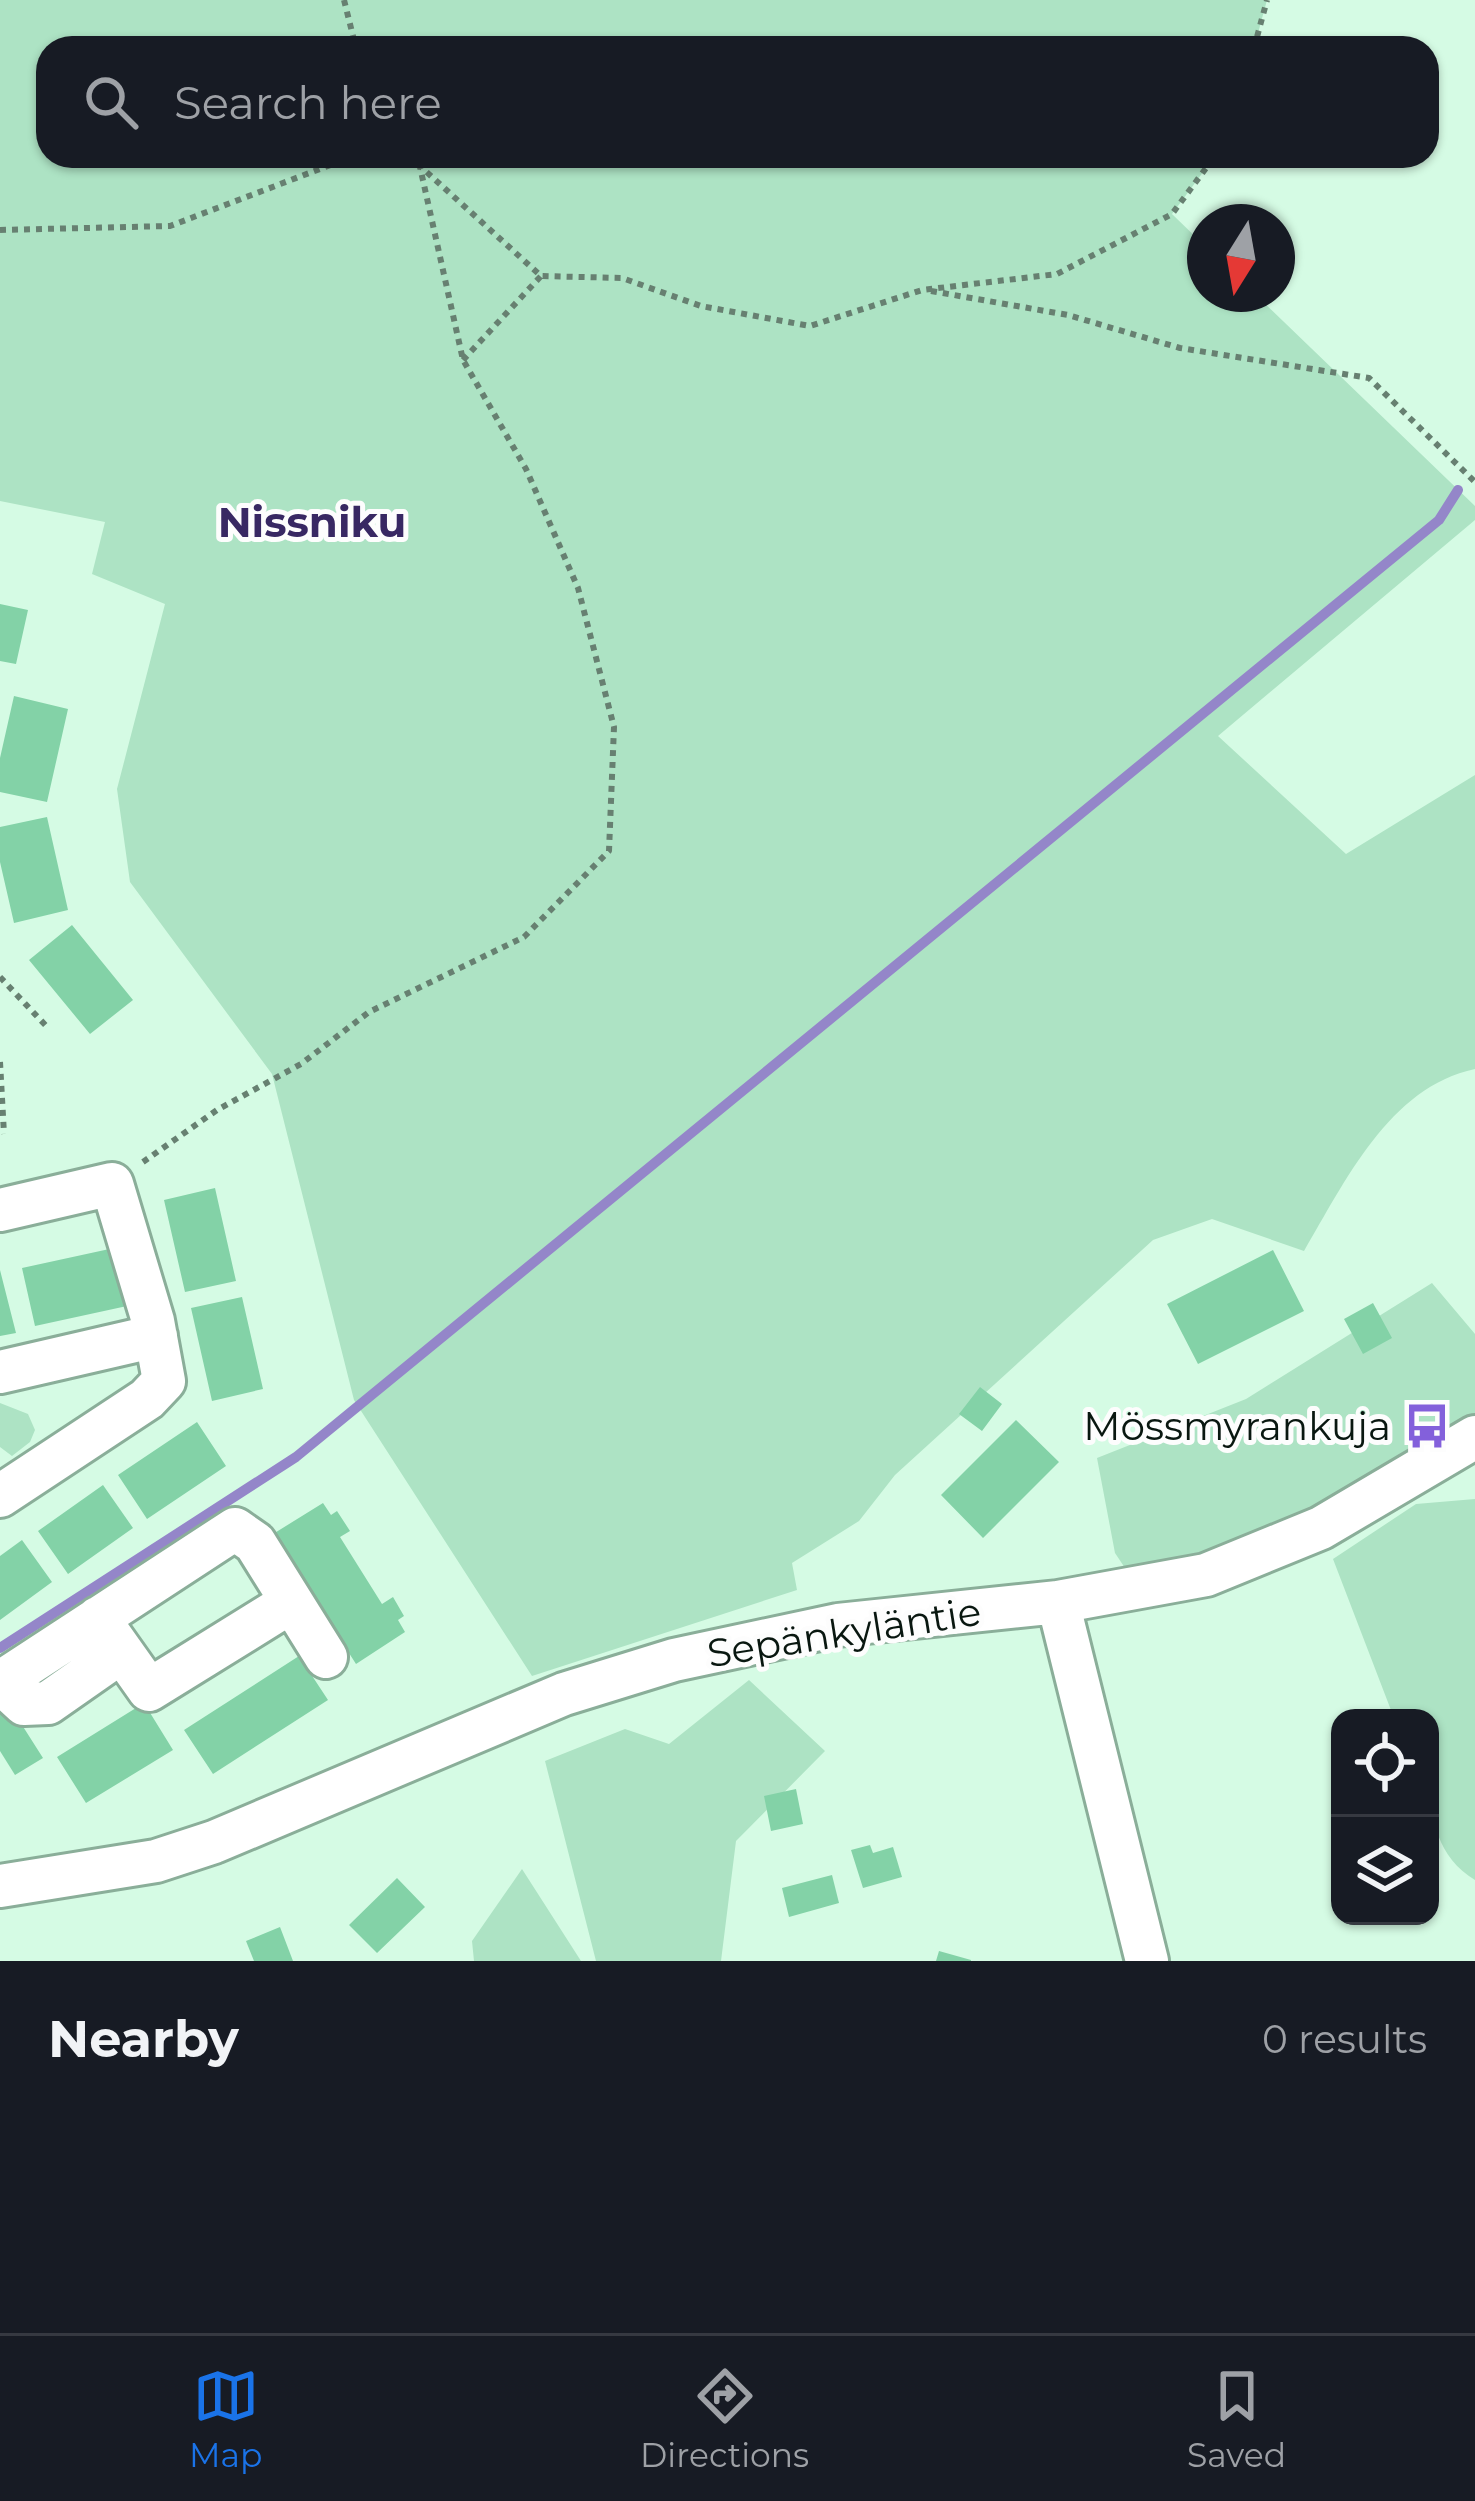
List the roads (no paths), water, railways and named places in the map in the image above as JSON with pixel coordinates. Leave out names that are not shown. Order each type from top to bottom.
[{"type":"street","points":[[0,1210],[112,1184],[156,1336],[164,1381],[147,1399],[0,1496]]},
{"type":"street","points":[[0,1372],[156,1336]]},
{"type":"street","name":"Sepänkyläntie","points":[[0,1886],[156,1861],[214,1842],[564,1694],[674,1660],[838,1625],[1058,1602],[1206,1575],[1321,1528],[1475,1437]]},
{"type":"street","points":[[2,1681],[110,1635],[235,1529],[255,1543],[326,1657]]},
{"type":"street","points":[[110,1635],[149,1690],[291,1602]]},
{"type":"street","points":[[1058,1602],[1148,1961]]},
{"type":"waterway","points":[[0,1648],[296,1457],[1439,520],[1458,490]]},
{"type":"place","name":"Mössmyrankuja","points":[[1427,1426]]},
{"type":"district","name":"Nissniku","points":[[312,522]]}]
